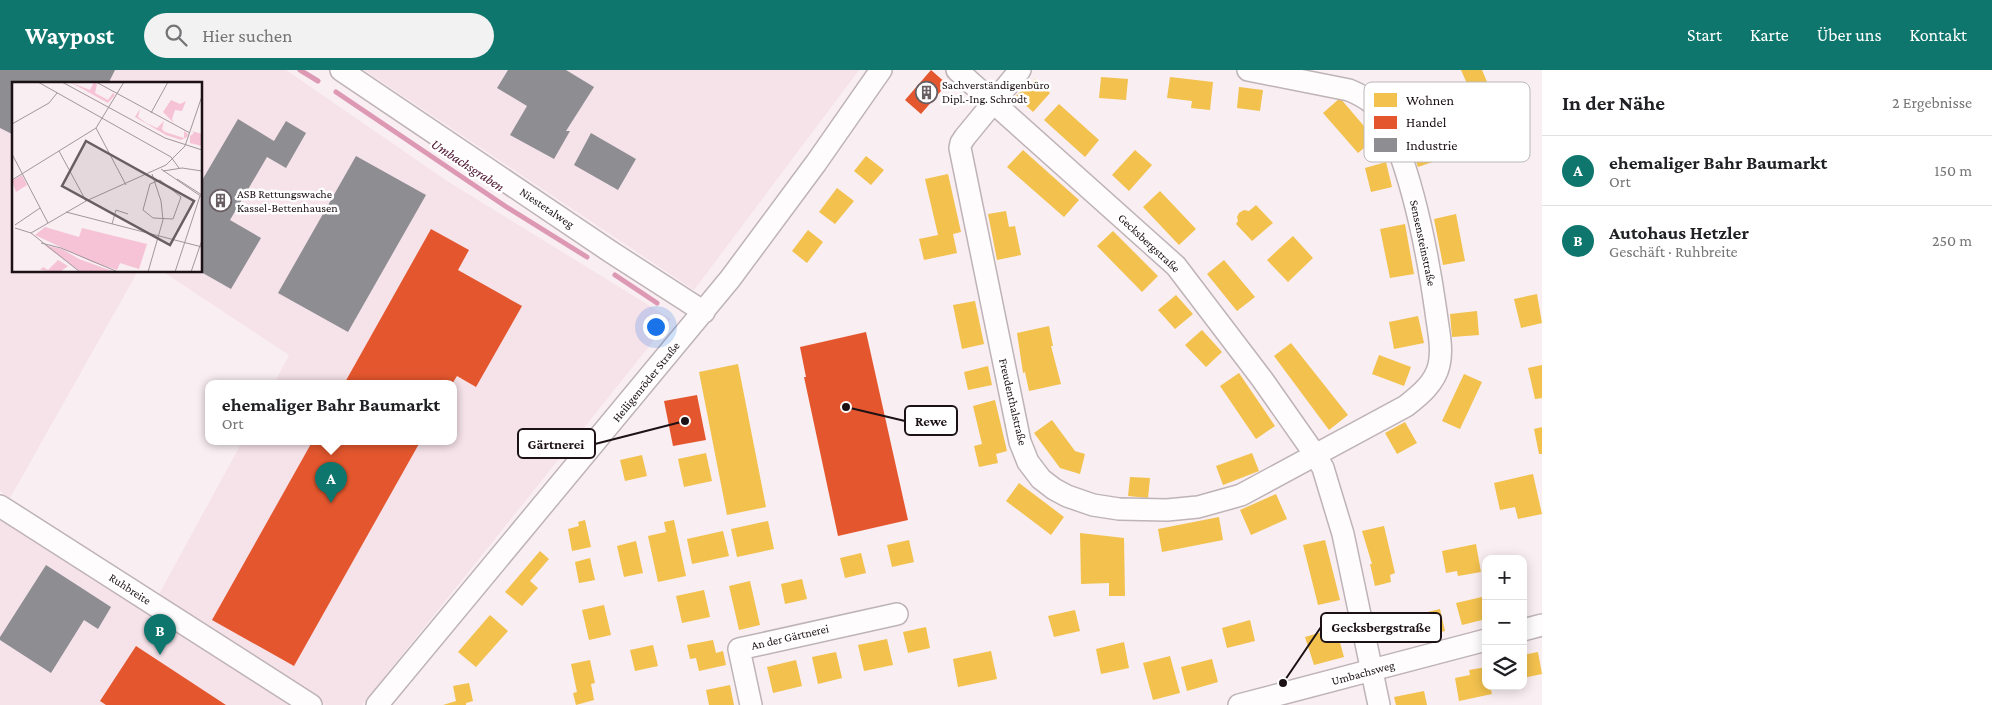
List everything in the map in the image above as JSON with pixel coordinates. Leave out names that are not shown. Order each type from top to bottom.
[{"type":"street","name":"Niestetalweg","points":[[340,70],[611,252],[704,312]]},
{"type":"street","name":"Heiligenröder Straße","points":[[377,705],[730,280],[816,164],[881,70]]},
{"type":"street","name":"Gecksbergstraße","points":[[957,70],[1176,266],[1262,379],[1316,456],[1323,468],[1342,534],[1380,705]]},
{"type":"street","points":[[994,102],[1020,70]]},
{"type":"street","name":"Sensensteinstraße","points":[[1248,70],[1349,90],[1364,96]]},
{"type":"street","name":"Freudenthalstraße","points":[[994,102],[965,137],[960,148],[1020,442],[1028,462],[1041,479],[1054,489],[1068,496],[1093,504],[1119,509],[1168,510],[1198,507],[1241,495],[1316,456]]},
{"type":"street","name":"Sensensteinstraße","points":[[1316,456],[1406,406],[1422,394],[1432,382],[1439,366],[1440,345],[1431,274],[1415,203],[1403,162]]},
{"type":"street","name":"Ruhbreite","points":[[0,506],[311,705]]},
{"type":"street","name":"An der Gärtnerei","points":[[751,705],[739,649],[897,614]]},
{"type":"street","points":[[1527,629],[1542,625]]},
{"type":"street","name":"Umbachsweg","points":[[1239,705],[1482,641]]},
{"type":"shaded area","points":[[0,70],[286,70],[447,181],[671,319],[362,705],[325,705],[158,596],[240,445],[457,445],[457,380],[276,380],[289,355],[164,272],[202,272],[202,82],[12,82],[12,272],[137,272],[10,498],[0,491]]},
{"type":"shaded area","points":[[364,70],[859,70],[694,290]]},
{"type":"shaded area","points":[[0,518],[136,606],[290,705],[0,705]]},
{"type":"building: Wohnen","points":[[1461,70],[1482,70],[1487,82],[1466,82]]},
{"type":"building: Wohnen","points":[[1101,77],[1128,79],[1126,100],[1099,98]]},
{"type":"building: Wohnen","points":[[1170,77],[1213,82],[1210,110],[1191,108],[1192,101],[1167,98]]},
{"type":"building: Wohnen","points":[[1035,79],[1050,93],[1033,112],[1016,96]]},
{"type":"building: Wohnen","points":[[1239,87],[1263,90],[1260,111],[1237,108]]},
{"type":"building: Wohnen","points":[[1340,98],[1364,126],[1364,148],[1358,153],[1323,113]]},
{"type":"building: Wohnen","points":[[1059,104],[1099,140],[1085,157],[1044,120]]},
{"type":"building: Wohnen","points":[[1023,150],[1079,200],[1064,217],[1007,167]]},
{"type":"building: Wohnen","points":[[1135,150],[1152,165],[1129,191],[1112,175]]},
{"type":"building: Wohnen","points":[[866,156],[884,170],[871,185],[854,171]]},
{"type":"building: Wohnen","points":[[1386,162],[1392,187],[1371,192],[1365,168]]},
{"type":"building: Wohnen","points":[[1416,162],[1432,162],[1418,167]]},
{"type":"building: Wohnen","points":[[948,174],[961,232],[953,234],[957,253],[924,260],[919,239],[938,235],[925,179]]},
{"type":"building: Wohnen","points":[[837,188],[854,201],[835,224],[819,212]]},
{"type":"building: Wohnen","points":[[1160,191],[1196,229],[1179,245],[1143,207]]},
{"type":"building: Wohnen","points":[[1256,205],[1273,223],[1252,241],[1236,224],[1239,213],[1244,210],[1249,211]]},
{"type":"building: Wohnen","points":[[1006,211],[1009,227],[1015,226],[1021,255],[997,260],[988,214]]},
{"type":"building: Wohnen","points":[[1456,214],[1465,261],[1443,265],[1434,219]]},
{"type":"building: Wohnen","points":[[1405,224],[1414,274],[1390,278],[1380,229]]},
{"type":"building: Wohnen","points":[[808,230],[823,242],[807,263],[792,251]]},
{"type":"building: Wohnen","points":[[1113,231],[1158,276],[1142,292],[1097,246]]},
{"type":"building: Wohnen","points":[[1293,236],[1313,258],[1288,282],[1267,260]]},
{"type":"building: Wohnen","points":[[1224,260],[1255,297],[1237,311],[1207,274]]},
{"type":"building: Wohnen","points":[[1537,294],[1542,323],[1521,328],[1514,299]]},
{"type":"building: Wohnen","points":[[1176,295],[1193,314],[1175,329],[1158,310]]},
{"type":"building: Wohnen","points":[[975,301],[984,344],[962,349],[953,305]]},
{"type":"building: Wohnen","points":[[1477,311],[1479,335],[1452,337],[1450,314]]},
{"type":"building: Wohnen","points":[[1418,316],[1424,343],[1394,349],[1389,322]]},
{"type":"building: Wohnen","points":[[1049,326],[1053,346],[1051,346],[1061,384],[1029,391],[1025,372],[1023,373],[1017,333]]},
{"type":"building: Wohnen","points":[[1202,330],[1222,352],[1206,367],[1185,345]]},
{"type":"building: Wohnen","points":[[1291,343],[1348,415],[1329,430],[1274,356]]},
{"type":"building: Wohnen","points":[[1379,355],[1411,367],[1404,386],[1372,374]]},
{"type":"building: Wohnen","points":[[738,364],[766,507],[727,515],[699,372]]},
{"type":"building: Wohnen","points":[[1542,365],[1542,398],[1535,399],[1528,368]]},
{"type":"building: Wohnen","points":[[988,366],[992,385],[968,390],[964,372]]},
{"type":"building: Wohnen","points":[[1239,373],[1275,426],[1256,439],[1220,386]]},
{"type":"building: Wohnen","points":[[1464,374],[1482,382],[1460,429],[1442,421]]},
{"type":"building: Wohnen","points":[[995,400],[1007,451],[996,454],[998,463],[979,467],[974,446],[982,444],[973,406]]},
{"type":"building: Wohnen","points":[[1052,420],[1075,451],[1085,454],[1080,474],[1060,468],[1034,433]]},
{"type":"building: Wohnen","points":[[1405,422],[1417,443],[1397,454],[1385,433]]},
{"type":"building: Wohnen","points":[[1542,427],[1542,454],[1539,454],[1534,429]]},
{"type":"building: Wohnen","points":[[706,453],[712,481],[684,487],[678,459]]},
{"type":"building: Wohnen","points":[[1252,453],[1259,471],[1223,485],[1216,466]]},
{"type":"building: Wohnen","points":[[642,455],[647,476],[625,481],[620,460]]},
{"type":"building: Wohnen","points":[[1533,474],[1542,514],[1518,519],[1515,507],[1500,510],[1494,483]]},
{"type":"building: Wohnen","points":[[1130,477],[1150,478],[1148,498],[1128,496]]},
{"type":"building: Wohnen","points":[[1019,483],[1064,517],[1051,535],[1006,501]]},
{"type":"building: Wohnen","points":[[1276,494],[1287,519],[1251,535],[1240,510]]},
{"type":"building: Wohnen","points":[[1219,517],[1223,540],[1162,552],[1158,529]]},
{"type":"building: Wohnen","points":[[585,520],[591,547],[572,551],[568,529],[579,526],[578,522]]},
{"type":"building: Wohnen","points":[[674,520],[686,576],[658,582],[648,536],[666,532],[664,522]]},
{"type":"building: Wohnen","points":[[768,521],[774,549],[737,557],[731,529]]},
{"type":"building: Wohnen","points":[[1384,526],[1395,573],[1390,575],[1391,582],[1375,586],[1370,564],[1372,564],[1362,531]]},
{"type":"building: Wohnen","points":[[723,531],[729,556],[692,564],[687,539]]},
{"type":"building: Wohnen","points":[[1080,533],[1124,538],[1125,596],[1109,596],[1109,583],[1081,584]]},
{"type":"building: Wohnen","points":[[909,540],[914,562],[892,567],[887,545]]},
{"type":"building: Wohnen","points":[[1325,540],[1340,600],[1318,605],[1303,545]]},
{"type":"building: Wohnen","points":[[636,541],[643,573],[624,577],[617,546]]},
{"type":"building: Wohnen","points":[[1476,544],[1481,572],[1458,576],[1457,571],[1446,573],[1442,551]]},
{"type":"building: Wohnen","points":[[540,551],[549,559],[530,581],[538,588],[522,606],[505,592]]},
{"type":"building: Wohnen","points":[[861,553],[866,573],[845,578],[840,558]]},
{"type":"building: Wohnen","points":[[590,558],[595,580],[579,583],[575,562]]},
{"type":"building: Wohnen","points":[[802,579],[807,599],[785,604],[781,584]]},
{"type":"building: Wohnen","points":[[750,581],[760,625],[739,630],[729,586]]},
{"type":"building: Wohnen","points":[[704,590],[710,617],[682,623],[676,596]]},
{"type":"building: Wohnen","points":[[1482,597],[1482,620],[1462,625],[1456,603]]},
{"type":"building: Wohnen","points":[[604,605],[611,635],[589,640],[582,610]]},
{"type":"building: Wohnen","points":[[1440,609],[1445,631],[1424,636],[1419,614]]},
{"type":"building: Wohnen","points":[[1075,610],[1080,631],[1054,637],[1048,616]]},
{"type":"building: Wohnen","points":[[490,615],[508,631],[476,667],[458,652]]},
{"type":"building: Wohnen","points":[[1250,620],[1255,641],[1227,648],[1222,628]]},
{"type":"building: Wohnen","points":[[926,627],[930,648],[908,653],[903,632]]},
{"type":"building: Wohnen","points":[[1336,628],[1344,657],[1314,665],[1305,637]]},
{"type":"building: Wohnen","points":[[887,639],[893,665],[864,671],[858,645]]},
{"type":"building: Wohnen","points":[[713,640],[716,653],[723,651],[726,665],[699,671],[696,658],[690,659],[687,645]]},
{"type":"building: Wohnen","points":[[1124,642],[1129,668],[1101,674],[1096,649]]},
{"type":"building: Wohnen","points":[[653,645],[658,666],[635,671],[630,650]]},
{"type":"building: Wohnen","points":[[991,651],[997,679],[958,687],[953,659]]},
{"type":"building: Wohnen","points":[[836,652],[842,678],[818,684],[812,657]]},
{"type":"building: Wohnen","points":[[1538,652],[1542,674],[1527,677],[1527,654]]},
{"type":"building: Wohnen","points":[[1170,656],[1180,693],[1153,700],[1143,663]]},
{"type":"building: Wohnen","points":[[1212,659],[1218,682],[1187,691],[1181,667]]},
{"type":"building: Wohnen","points":[[590,660],[595,683],[591,684],[594,700],[576,705],[573,693],[577,692],[571,664]]},
{"type":"building: Wohnen","points":[[796,660],[802,686],[773,693],[767,667]]},
{"type":"building: Wohnen","points":[[1482,668],[1482,690],[1491,690],[1492,694],[1459,701],[1455,678],[1470,675],[1469,670]]},
{"type":"building: Wohnen","points":[[469,683],[473,701],[466,703],[466,705],[443,705],[456,701],[453,686]]},
{"type":"building: Wohnen","points":[[730,685],[734,705],[709,705],[706,690]]},
{"type":"building: Wohnen","points":[[1424,691],[1427,705],[1396,705],[1394,697]]},
{"type":"building: Handel","name":"Sachverständigenbüro Dipl.-Ing. Schrodt","points":[[931,70],[947,84],[921,114],[905,100]]},
{"type":"building: Handel","points":[[431,229],[469,250],[458,270],[522,306],[476,387],[457,376],[454,380],[346,380]]},
{"type":"building: Handel","points":[[866,332],[908,520],[838,536],[804,377],[806,377],[800,347]]},
{"type":"building: Handel","points":[[697,395],[706,440],[673,446],[664,401]]},
{"type":"building: Handel","points":[[310,445],[418,445],[294,666],[212,620]]},
{"type":"building: Handel","points":[[136,646],[226,705],[106,705],[100,701]]},
{"type":"building: Industrie","points":[[0,70],[115,70],[109,82],[12,82],[12,134],[0,128]]},
{"type":"building: Industrie","points":[[508,70],[566,70],[594,87],[566,131],[570,131],[554,159],[510,135],[527,106],[497,88]]},
{"type":"building: Industrie","name":"ASB Rettungswache Kassel-Bettenhausen","points":[[238,119],[274,141],[286,121],[306,133],[286,168],[267,157],[230,220],[261,238],[231,289],[201,272],[202,180]]},
{"type":"building: Industrie","points":[[591,133],[636,159],[618,190],[574,165]]},
{"type":"building: Industrie","points":[[356,156],[426,195],[348,332],[278,293]]},
{"type":"building: Industrie","points":[[46,565],[111,607],[98,629],[84,620],[51,673],[0,640],[0,637]]},
{"type":"waterway","name":"Umbachsgraben","points":[[300,70],[318,81]]},
{"type":"waterway","name":"Umbachsgraben","points":[[336,92],[505,206],[587,257]]},
{"type":"waterway","name":"Umbachsgraben","points":[[615,275],[657,303]]},
{"type":"place","name":"Sachverständigenbüro Dipl.-Ing. Schrodt","points":[[926,92]]},
{"type":"place","name":"ASB Rettungswache Kassel-Bettenhausen","points":[[221,201]]},
{"type":"place","name":"Rewe","points":[[846,407]]},
{"type":"place","name":"Gärtnerei","points":[[685,421]]},
{"type":"place","name":"ehemaliger Bahr Baumarkt","points":[[331,503]]},
{"type":"place","name":"Autohaus Hetzler","points":[[160,655]]},
{"type":"place","name":"Gecksbergstraße","points":[[1283,683]]}]
